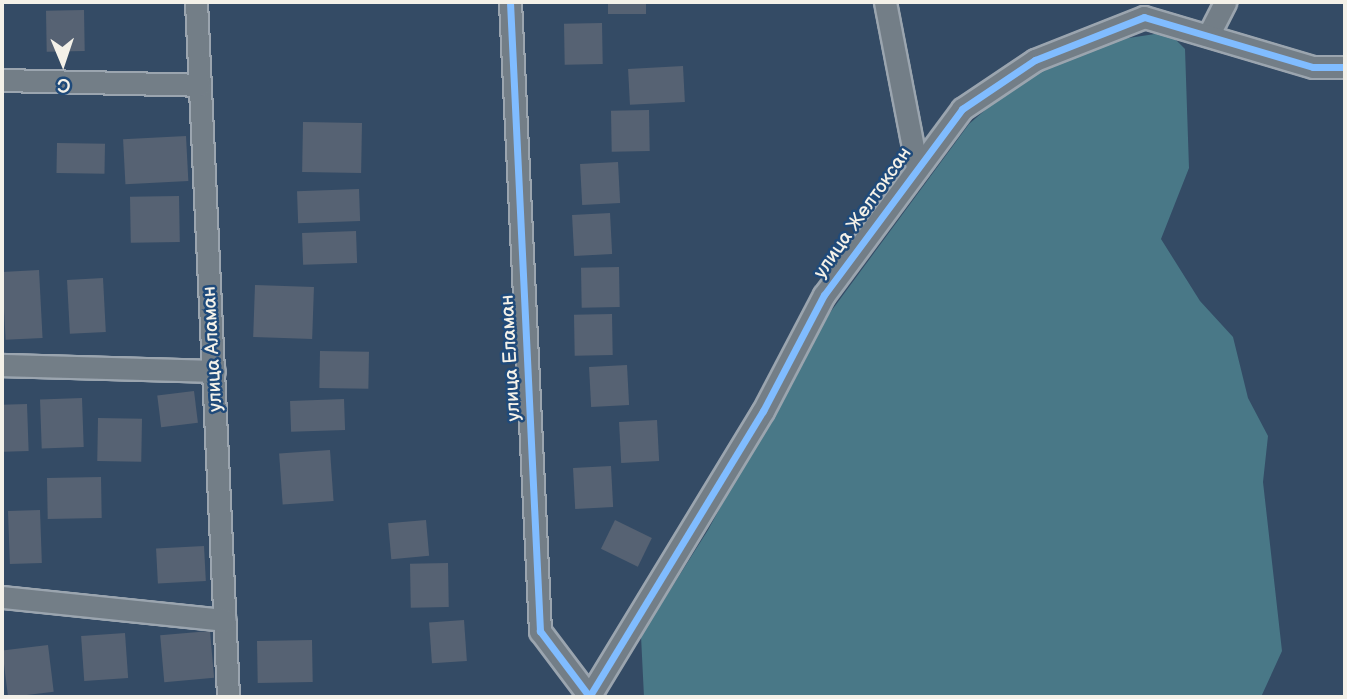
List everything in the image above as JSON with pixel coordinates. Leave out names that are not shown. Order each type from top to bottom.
[{"type":"street","name":"улица Аламан","points":[[196,2],[228,697]]},
{"type":"street","name":"улица Еламан","points":[[510,2],[540,631],[589,696]]},
{"type":"street","points":[[885,2],[916,163]]},
{"type":"street","points":[[1210,32],[1225,2]]},
{"type":"street","name":"улица Желтоксан","points":[[589,696],[763,411],[824,295],[916,163],[961,109],[1084,38],[1144,17],[1210,32],[1313,67],[1345,67]]},
{"type":"street","points":[[2,80],[200,85]]},
{"type":"street","points":[[2,365],[214,371]]},
{"type":"street","points":[[2,597],[225,620]]},
{"type":"shaded area","points":[[1168,32],[1185,49],[1189,168],[1161,239],[1200,301],[1233,337],[1248,398],[1268,436],[1263,482],[1282,651],[1261,697],[644,697],[641,636],[708,530],[818,329],[969,124],[1027,74],[1096,43]]},
{"type":"building","points":[[608,2],[646,2],[646,14],[608,14]]},
{"type":"building","points":[[84,10],[85,51],[47,52],[46,11]]},
{"type":"building","points":[[602,23],[603,64],[565,65],[564,24]]},
{"type":"building","points":[[683,66],[685,102],[630,105],[628,69]]},
{"type":"building","points":[[649,110],[650,151],[612,152],[611,111]]},
{"type":"building","points":[[303,122],[362,123],[361,173],[302,172]]},
{"type":"building","points":[[186,136],[188,181],[125,184],[123,139]]},
{"type":"building","points":[[57,143],[105,144],[104,174],[56,173]]},
{"type":"building","points":[[618,162],[620,203],[582,205],[580,164]]},
{"type":"building","points":[[359,189],[360,221],[298,223],[297,191]]},
{"type":"building","points":[[179,196],[180,242],[131,243],[130,197]]},
{"type":"building","points":[[610,213],[612,254],[574,256],[572,215]]},
{"type":"building","points":[[356,231],[357,263],[303,265],[302,233]]},
{"type":"building","points":[[619,267],[620,307],[582,308],[581,268]]},
{"type":"building","points":[[39,270],[43,338],[6,340],[2,272]]},
{"type":"building","points":[[103,278],[106,332],[70,334],[67,280]]},
{"type":"building","points":[[255,285],[314,287],[312,339],[253,337]]},
{"type":"building","points":[[612,314],[613,355],[575,356],[574,315]]},
{"type":"building","points":[[320,351],[369,352],[368,389],[319,388]]},
{"type":"building","points":[[627,365],[629,405],[591,407],[589,367]]},
{"type":"building","points":[[194,391],[198,423],[161,427],[157,396]]},
{"type":"building","points":[[82,398],[84,447],[42,448],[40,399]]},
{"type":"building","points":[[344,399],[345,430],[291,432],[290,401]]},
{"type":"building","points":[[27,404],[29,451],[4,452],[2,405]]},
{"type":"building","points":[[98,418],[142,419],[141,462],[97,461]]},
{"type":"building","points":[[657,420],[659,461],[621,463],[619,422]]},
{"type":"building","points":[[330,450],[334,501],[283,504],[279,454]]},
{"type":"building","points":[[611,466],[613,507],[575,509],[573,468]]},
{"type":"building","points":[[101,477],[102,518],[48,519],[47,478]]},
{"type":"building","points":[[40,510],[42,563],[10,564],[8,511]]},
{"type":"building","points":[[426,520],[429,556],[391,559],[388,523]]},
{"type":"building","points":[[615,520],[652,538],[638,567],[601,549]]},
{"type":"building","points":[[204,546],[206,581],[158,583],[156,549]]},
{"type":"building","points":[[448,563],[449,607],[411,608],[410,564]]},
{"type":"building","points":[[464,620],[467,661],[432,663],[429,622]]},
{"type":"building","points":[[210,631],[214,678],[164,682],[160,635]]},
{"type":"building","points":[[125,633],[128,678],[84,681],[81,636]]},
{"type":"building","points":[[312,640],[313,682],[258,683],[257,641]]},
{"type":"building","points":[[48,645],[54,692],[8,697],[2,651]]},
{"type":"cycle path","points":[[510,2],[540,631],[589,696]]},
{"type":"cycle path","points":[[589,697],[763,411],[824,295],[962,109],[1035,60],[1144,17],[1313,67],[1345,67]]}]
